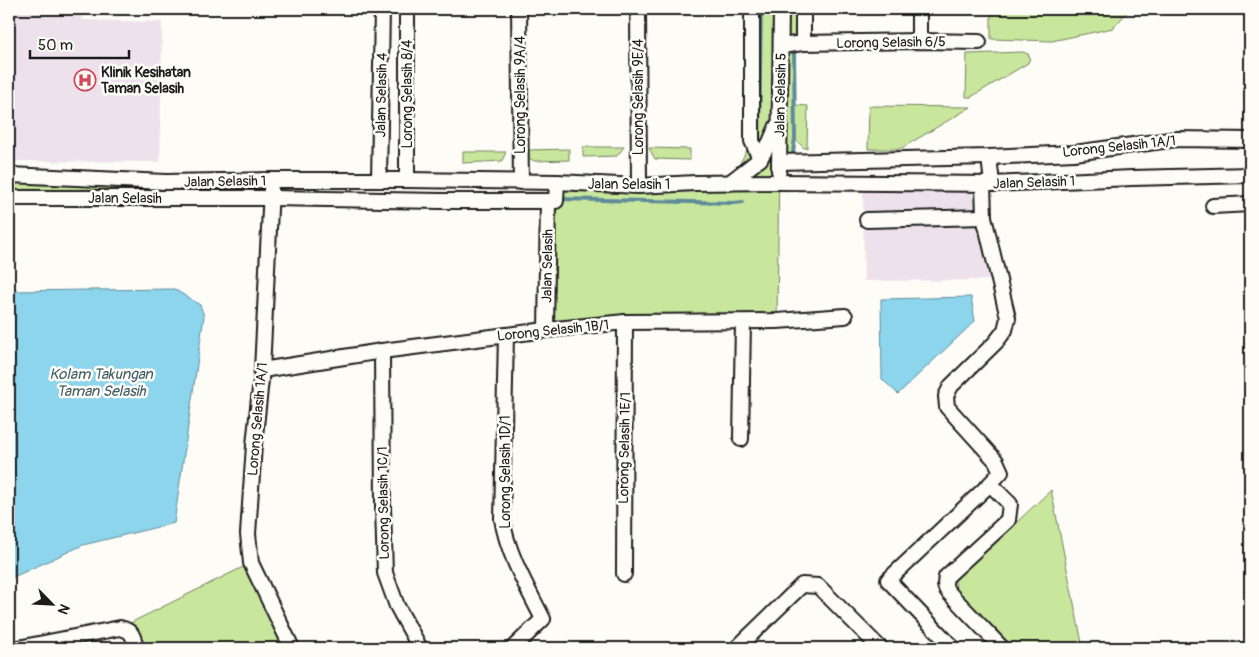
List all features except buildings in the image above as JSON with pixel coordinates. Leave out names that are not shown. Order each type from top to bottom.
[{"type":"street","name":"Jalan Selasih 4","points":[[380,180],[382,9]]},
{"type":"street","name":"Lorong Selasih 8/4","points":[[407,9],[408,180]]},
{"type":"street","name":"Lorong Selasih 9A/4","points":[[519,9],[520,182]]},
{"type":"street","name":"Lorong Selasih 9E/4","points":[[638,9],[639,186]]},
{"type":"street","points":[[752,9],[752,142],[760,159]]},
{"type":"street","name":"Jalan Selasih 5","points":[[779,182],[781,9]]},
{"type":"street","points":[[803,9],[803,43]]},
{"type":"street","points":[[919,9],[919,41]]},
{"type":"street","name":"Lorong Selasih 6/5","points":[[781,46],[803,43],[979,42]]},
{"type":"street","points":[[729,183],[760,159],[774,134],[780,115]]},
{"type":"street","name":"Lorong Selasih 1A/1","points":[[779,162],[989,157],[1074,152],[1177,139],[1250,140]]},
{"type":"street","points":[[953,648],[888,580],[1001,472],[996,461],[947,407],[946,396],[951,386],[996,342],[1005,330],[1008,318],[984,217],[989,157]]},
{"type":"street","name":"Jalan Selasih 1","points":[[9,175],[159,182],[408,180],[557,182],[639,186],[779,182],[987,184],[1250,175]]},
{"type":"street","name":"Lorong Selasih 1A/1","points":[[272,180],[262,370],[254,445],[248,534],[252,563],[292,648]]},
{"type":"street","points":[[548,201],[556,201],[557,182]]},
{"type":"street","name":"Jalan Selasih","points":[[9,198],[548,201],[546,330]]},
{"type":"street","points":[[1213,206],[1250,204]]},
{"type":"street","points":[[867,220],[984,217]]},
{"type":"street","name":"Lorong Selasih 1B/1","points":[[262,370],[382,351],[625,322],[742,322],[845,316]]},
{"type":"street","name":"Lorong Selasih 1E/1","points":[[624,574],[625,322]]},
{"type":"street","points":[[741,440],[742,322]]},
{"type":"street","name":"Lorong Selasih 1D/1","points":[[506,335],[502,519],[511,553],[543,619],[513,648]]},
{"type":"street","name":"Lorong Selasih 1C/1","points":[[382,351],[385,573],[397,606],[420,648]]},
{"type":"street","points":[[990,484],[1010,504],[1008,520],[946,578],[944,583],[945,589],[1002,648]]},
{"type":"street","points":[[737,648],[802,585],[818,586],[880,648]]},
{"type":"street","points":[[18,648],[120,628],[132,634],[136,648]]},
{"type":"shaded area","name":"Klinik Kesihatan Taman Selasih","points":[[9,9],[82,9],[82,20],[162,22],[160,162],[9,161]]},
{"type":"shaded area","points":[[863,183],[983,184],[998,280],[864,281]]},
{"type":"green space","points":[[752,9],[803,9],[803,51],[795,51],[795,105],[808,106],[807,148],[804,148],[795,139],[793,153],[779,163],[777,321],[546,330],[548,201],[557,182],[729,183],[752,141]]},
{"type":"green space","points":[[991,9],[1130,9],[1113,28],[1052,41],[991,39]]},
{"type":"green space","points":[[1023,52],[1028,54],[1030,58],[1028,63],[971,97],[966,97],[967,54]]},
{"type":"green space","points":[[869,106],[971,107],[900,149],[868,149]]},
{"type":"green space","points":[[583,147],[624,147],[617,156],[583,157]]},
{"type":"green space","points":[[649,148],[690,149],[690,160],[655,159]]},
{"type":"green space","points":[[569,149],[569,160],[534,161],[529,158],[528,150]]},
{"type":"green space","points":[[463,152],[506,152],[502,161],[463,163]]},
{"type":"green space","points":[[9,175],[272,180],[271,196],[9,198]]},
{"type":"green space","points":[[1051,490],[1083,648],[1012,648],[956,589],[955,580]]},
{"type":"green space","points":[[251,563],[292,648],[136,648],[120,628]]},
{"type":"water","name":"Kolam Takungan Taman Selasih","points":[[174,289],[200,305],[204,316],[174,523],[83,545],[9,579],[9,291]]},
{"type":"water","points":[[971,297],[975,321],[898,394],[882,379],[881,299]]},
{"type":"waterway","points":[[759,139],[761,9]]},
{"type":"waterway","points":[[793,153],[795,138],[794,51]]},
{"type":"waterway","points":[[274,191],[289,192]]},
{"type":"waterway","points":[[558,199],[743,202]]},
{"type":"place","name":"Klinik Kesihatan Taman Selasih","points":[[85,80]]}]
